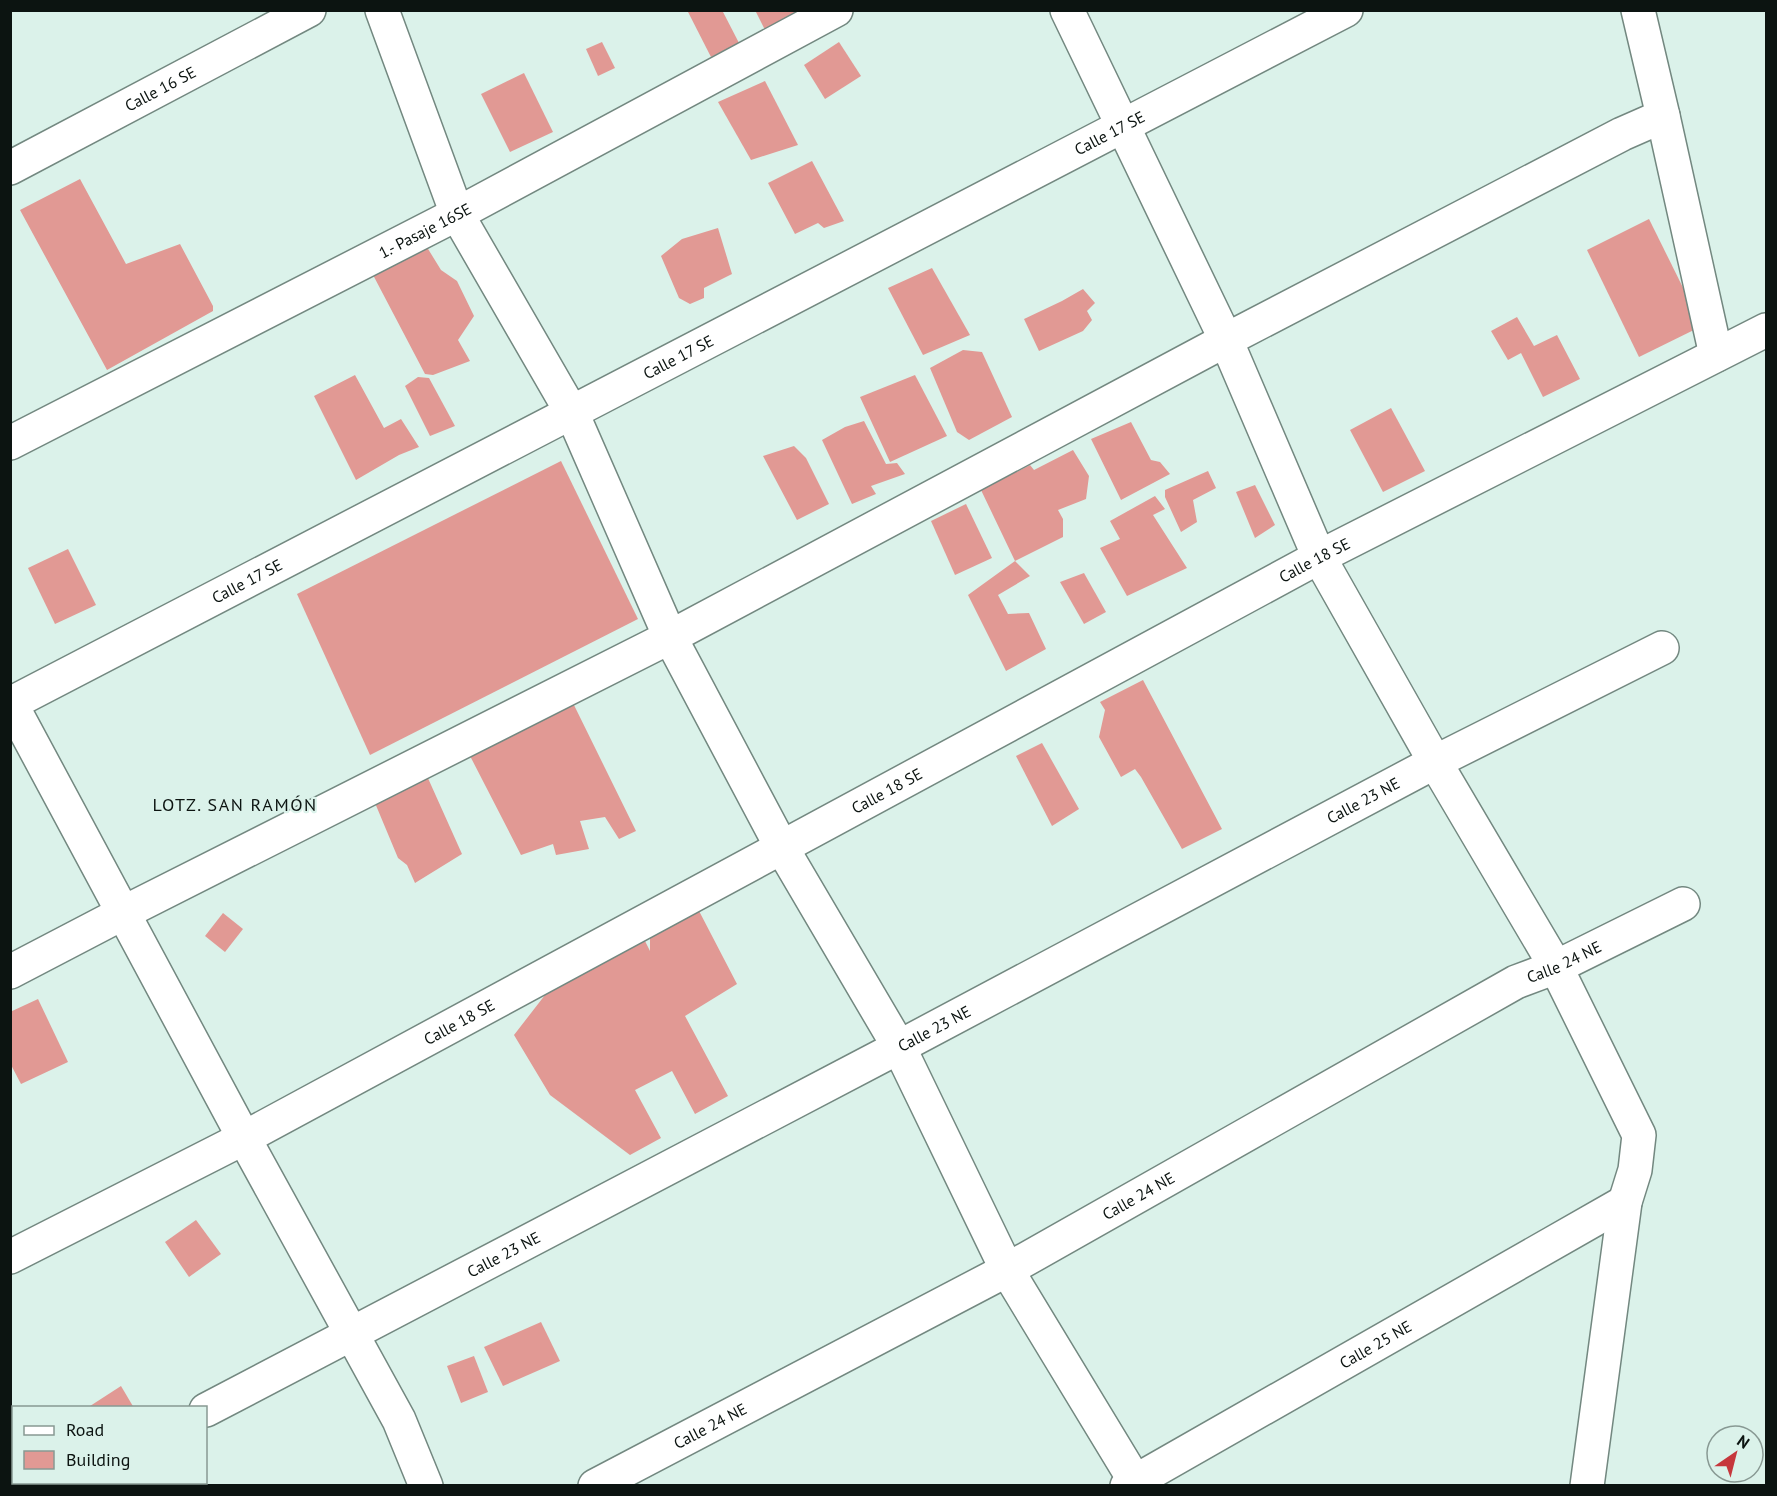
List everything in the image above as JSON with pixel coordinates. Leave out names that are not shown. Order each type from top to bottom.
[{"type":"street","name":"Calle 16 SE","points":[[10,168],[309,10]]},
{"type":"street","points":[[382,10],[457,214],[572,413],[670,637],[782,848],[899,1047],[1007,1270],[1134,1484]]},
{"type":"street","name":"1.- Pasaje 16SE","points":[[10,442],[457,214],[836,10]]},
{"type":"street","points":[[1067,10],[1226,340],[1319,557],[1435,762],[1556,967],[1639,1135],[1635,1170],[1625,1202],[1587,1485]]},
{"type":"street","name":"Calle 17 SE","points":[[11,703],[1346,10]]},
{"type":"street","points":[[1638,10],[1716,355]]},
{"type":"street","points":[[10,972],[670,637],[1226,340],[1622,134],[1663,116]]},
{"type":"street","name":"Calle 18 SE","points":[[10,1257],[244,1138],[1319,557],[1767,330]]},
{"type":"street","name":"Calle 23 NE","points":[[207,1409],[899,1047],[1435,762],[1662,648]]},
{"type":"street","points":[[11,703],[244,1138],[399,1420],[426,1485]]},
{"type":"street","name":"Calle 24 NE","points":[[595,1485],[1007,1270],[1516,982],[1556,967],[1683,904]]},
{"type":"street","name":"Calle 25 NE","points":[[1134,1484],[1625,1202]]},
{"type":"building","points":[[687,10],[722,10],[739,43],[711,57]]},
{"type":"building","points":[[755,10],[808,10],[765,30]]},
{"type":"building","points":[[602,42],[615,68],[598,76],[586,49]]},
{"type":"building","points":[[839,42],[861,76],[825,99],[804,65]]},
{"type":"building","points":[[524,73],[553,132],[510,152],[481,94]]},
{"type":"building","points":[[765,81],[798,145],[751,160],[718,102]]},
{"type":"building","points":[[812,161],[844,221],[824,228],[818,223],[795,234],[768,183]]},
{"type":"building","points":[[80,179],[126,264],[180,244],[213,306],[213,311],[107,370],[20,210]]},
{"type":"building","points":[[1649,219],[1702,326],[1639,357],[1587,250]]},
{"type":"building","points":[[718,228],[732,274],[704,288],[704,298],[690,304],[679,298],[661,256],[682,239]]},
{"type":"building","points":[[425,244],[441,270],[457,281],[474,316],[458,340],[470,361],[433,375],[425,374],[372,273]]},
{"type":"building","points":[[932,268],[970,335],[923,355],[888,288]]},
{"type":"building","points":[[1083,289],[1095,303],[1087,311],[1092,320],[1083,331],[1039,351],[1024,319]]},
{"type":"building","points":[[1517,317],[1534,346],[1557,335],[1580,379],[1543,397],[1521,353],[1508,360],[1491,331]]},
{"type":"building","points":[[963,350],[982,352],[1012,417],[969,440],[957,432],[930,368]]},
{"type":"building","points":[[355,375],[384,428],[401,419],[419,447],[399,455],[356,480],[314,396]]},
{"type":"building","points":[[915,375],[947,436],[890,462],[860,397]]},
{"type":"building","points":[[418,377],[429,378],[455,426],[430,436],[405,386]]},
{"type":"building","points":[[1391,408],[1425,471],[1383,492],[1350,430]]},
{"type":"building","points":[[864,421],[886,464],[897,463],[905,474],[871,486],[876,494],[852,504],[822,440],[845,427]]},
{"type":"building","points":[[1131,422],[1151,460],[1160,462],[1170,474],[1121,500],[1091,439]]},
{"type":"building","points":[[794,446],[806,458],[829,504],[797,520],[763,456]]},
{"type":"building","points":[[1073,450],[1089,476],[1086,499],[1058,510],[1063,519],[1063,537],[1015,561],[981,490],[1030,465],[1034,470]]},
{"type":"building","points":[[561,461],[638,619],[370,755],[297,594]]},
{"type":"building","points":[[1208,471],[1216,488],[1193,500],[1197,522],[1181,532],[1165,497],[1165,490]]},
{"type":"building","points":[[1255,485],[1275,525],[1255,538],[1236,492]]},
{"type":"building","points":[[1155,496],[1165,509],[1153,515],[1187,568],[1127,596],[1100,548],[1120,539],[1110,521]]},
{"type":"building","points":[[966,504],[992,558],[955,575],[931,521]]},
{"type":"building","points":[[68,549],[96,605],[55,624],[28,568]]},
{"type":"building","points":[[1015,561],[1030,576],[998,595],[1008,614],[1029,613],[1046,649],[1006,671],[968,595]]},
{"type":"building","points":[[1084,573],[1106,612],[1084,624],[1060,582]]},
{"type":"building","points":[[1143,680],[1222,829],[1182,849],[1141,777],[1135,769],[1121,777],[1099,737],[1105,710],[1100,702]]},
{"type":"building","points":[[572,701],[636,831],[619,839],[605,817],[580,821],[589,849],[556,855],[553,844],[521,855],[468,752]]},
{"type":"building","points":[[1042,743],[1079,809],[1052,826],[1016,756]]},
{"type":"building","points":[[427,776],[462,854],[415,883],[407,865],[398,858],[375,803]]},
{"type":"building","points":[[698,909],[737,984],[685,1016],[728,1096],[695,1114],[672,1071],[635,1090],[661,1138],[630,1155],[550,1095],[514,1035],[545,995],[645,941],[650,951],[650,932]]},
{"type":"building","points":[[223,913],[243,929],[225,952],[205,936]]},
{"type":"building","points":[[38,999],[68,1062],[21,1084],[10,1063],[10,1012]]},
{"type":"building","points":[[196,1220],[221,1254],[189,1277],[165,1242]]},
{"type":"building","points":[[541,1322],[560,1361],[503,1386],[484,1347]]},
{"type":"building","points":[[474,1356],[488,1392],[461,1403],[447,1366]]},
{"type":"building","points":[[121,1386],[133,1406],[90,1406]]},
{"type":"district","name":"LOTZ. SAN RAMÓN","points":[[235,805]]}]
